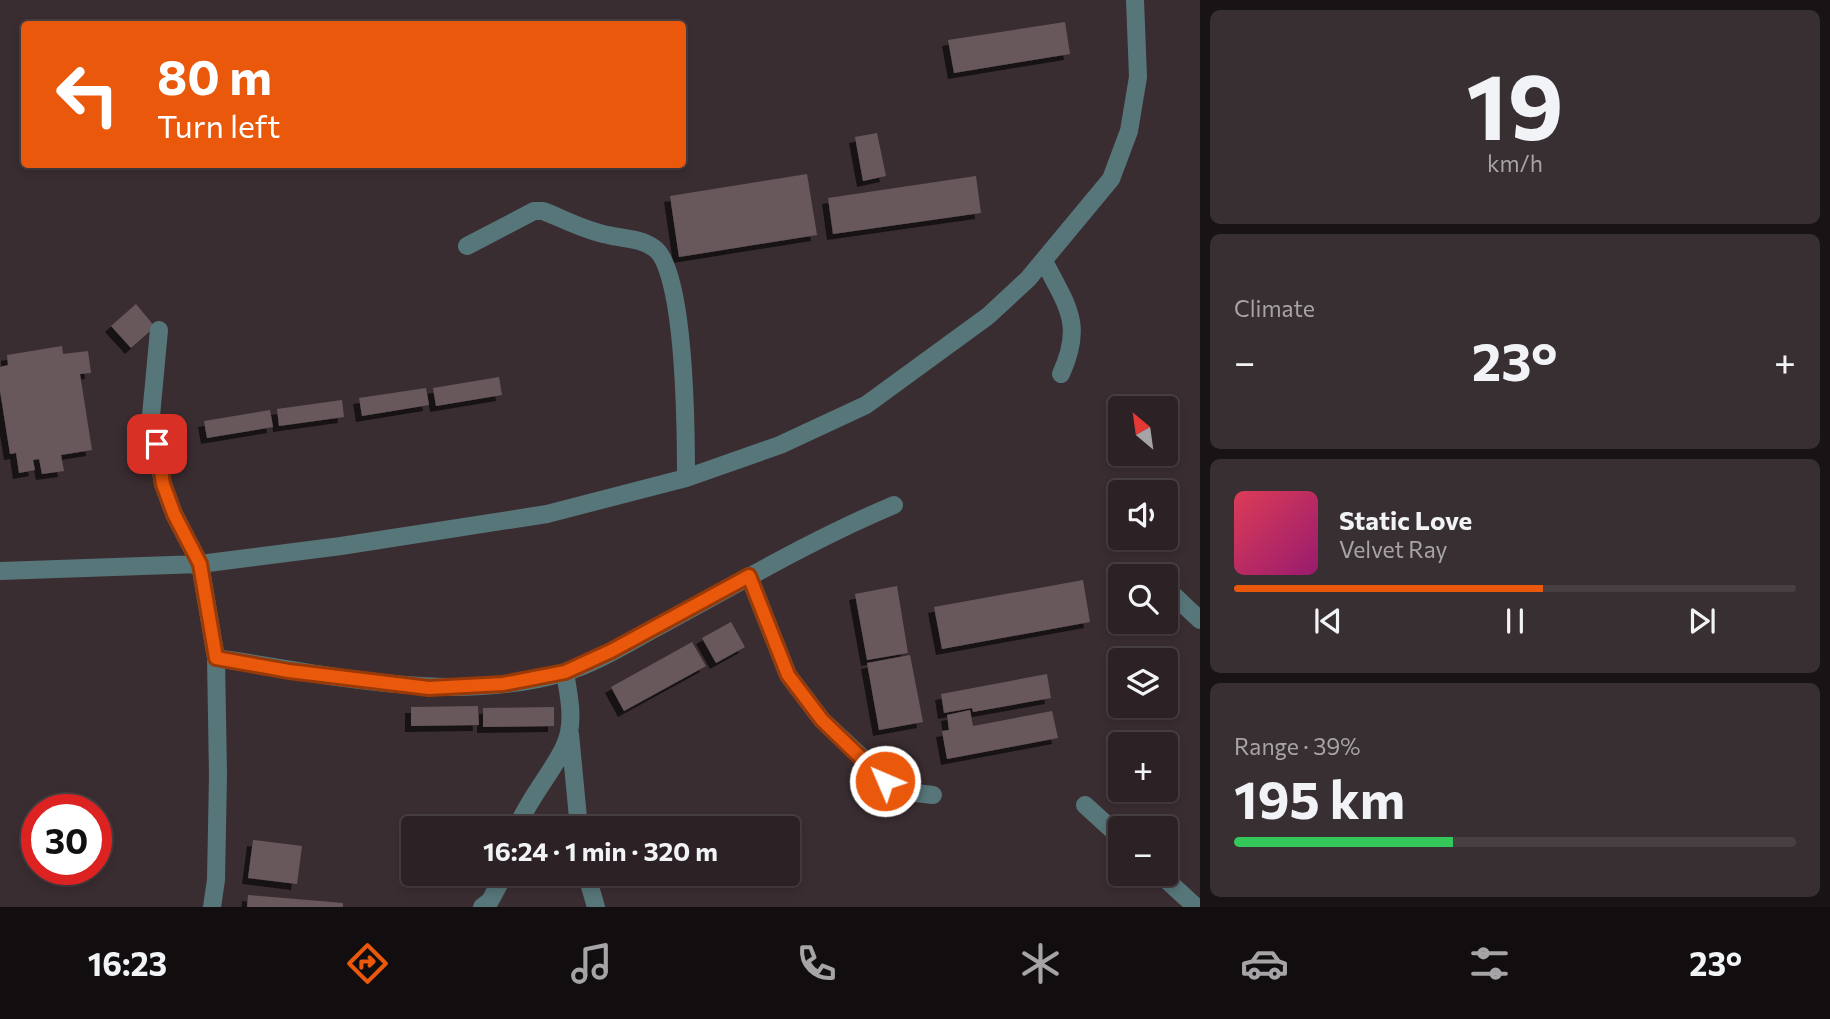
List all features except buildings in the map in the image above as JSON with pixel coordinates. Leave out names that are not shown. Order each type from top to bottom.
[{"type":"street","points":[[0,571],[200,564],[341,546],[547,514],[686,478],[780,445],[866,405],[988,316],[1044,261],[1111,179],[1129,131],[1138,77],[1135,0]]},
{"type":"street","points":[[467,246],[534,211],[543,211],[606,235],[638,239],[657,249],[667,270],[673,293],[682,363],[686,478]]},
{"type":"street","points":[[1044,261],[1071,312],[1074,328],[1071,351],[1060,374]]},
{"type":"street","points":[[159,330],[152,416],[163,484],[174,514],[200,564],[216,658],[218,775],[216,880],[212,907]]},
{"type":"street","points":[[216,658],[289,671],[429,688],[503,684],[565,672],[622,645],[845,525],[894,505]]},
{"type":"street","points":[[749,576],[788,675],[822,720],[898,791],[933,795]]},
{"type":"street","points":[[1178,599],[1200,620]]},
{"type":"street","points":[[565,672],[578,816]]},
{"type":"street","points":[[522,816],[532,795],[565,747],[569,732]]},
{"type":"street","points":[[1085,805],[1108,826]]},
{"type":"street","points":[[482,907],[490,901],[498,886]]},
{"type":"street","points":[[590,886],[596,907]]},
{"type":"street","points":[[1173,886],[1196,907]]},
{"type":"route","points":[[157,444],[163,484],[174,514],[200,564],[216,658],[289,671],[429,688],[503,684],[565,672],[611,651],[749,576],[788,675],[822,720],[885,781]]}]
